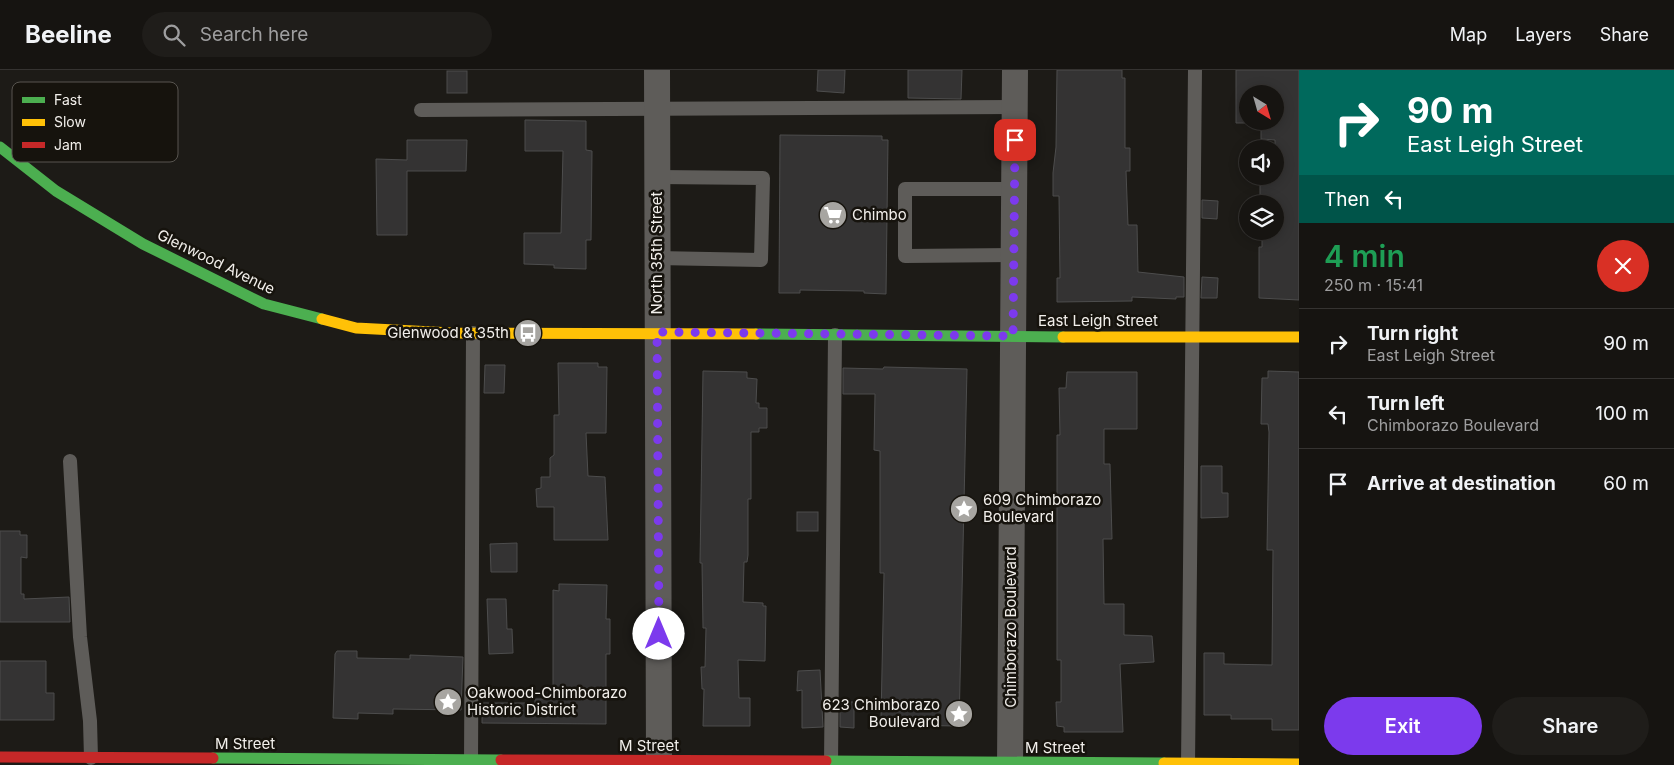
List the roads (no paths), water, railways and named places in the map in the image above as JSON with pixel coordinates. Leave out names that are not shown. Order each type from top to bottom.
[{"type":"street","name":"North 35th Street","points":[[657,70],[659,763]]},
{"type":"street","name":"Chimborazo Boulevard","points":[[1010,764],[1015,70]]},
{"type":"street","name":"Glenwood Avenue","points":[[0,148],[12,157]]},
{"type":"street","name":"Glenwood Avenue","points":[[18,162],[56,191],[143,244],[264,304],[356,328],[473,333],[657,332]]},
{"type":"street","name":"East Leigh Street","points":[[657,332],[835,335],[1299,337]]},
{"type":"street","name":"M Street","points":[[0,758],[659,763],[1299,764]]},
{"type":"lane","points":[[1188,764],[1194,70]]},
{"type":"lane","points":[[421,110],[1015,107]]},
{"type":"lane","points":[[657,177],[763,178],[761,260],[657,258]]},
{"type":"lane","points":[[1014,189],[905,190],[905,256],[1014,255]]},
{"type":"lane","points":[[471,762],[473,333]]},
{"type":"lane","points":[[831,763],[835,335]]},
{"type":"lane","points":[[70,461],[80,637],[90,721],[91,758]]},
{"type":"place","name":"Chimbo","points":[[833,215]]},
{"type":"place","name":"Glenwood & 35th","points":[[528,333]]},
{"type":"place","name":"609 Chimborazo Boulevard","points":[[964,509]]},
{"type":"place","name":"Oakwood-Chimborazo Historic District","points":[[448,702]]},
{"type":"place","name":"623 Chimborazo Boulevard","points":[[959,714]]}]
